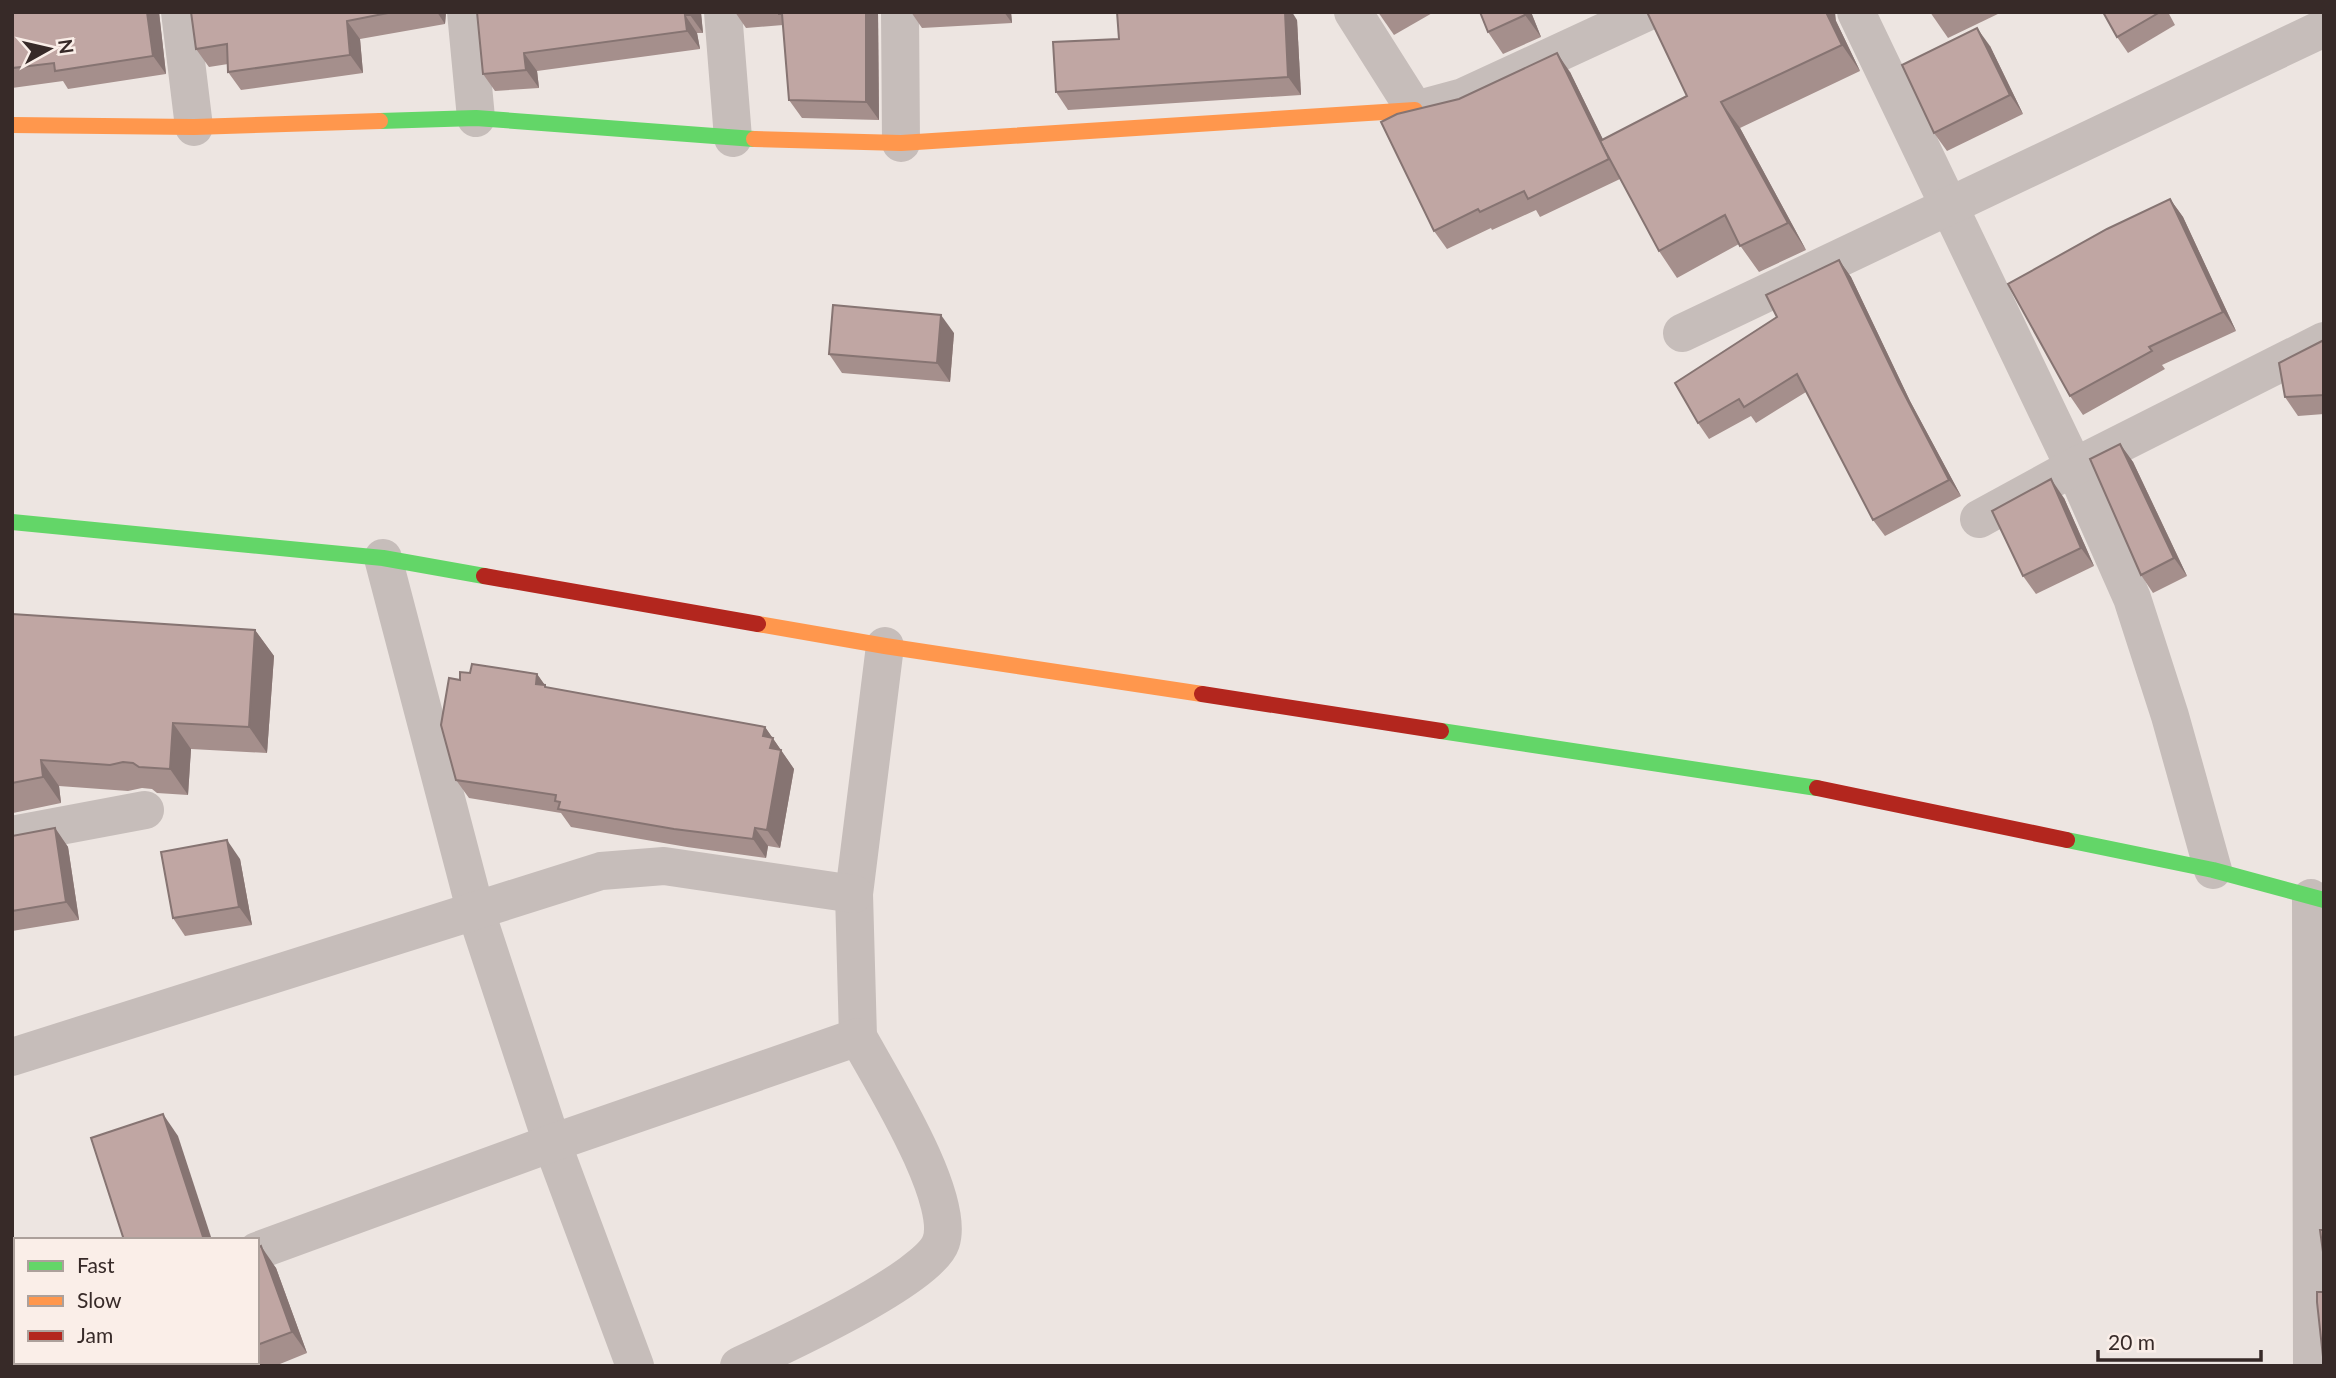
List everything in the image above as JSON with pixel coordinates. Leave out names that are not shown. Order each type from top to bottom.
[{"type":"main road","points":[[12,125],[194,127],[476,118],[733,138],[901,144],[1415,110]]},
{"type":"main road","points":[[12,522],[383,558],[885,646],[1825,789],[2213,870],[2318,899]]},
{"type":"street","points":[[180,12],[194,127]]},
{"type":"street","points":[[466,12],[476,118]]},
{"type":"street","points":[[723,12],[733,138]]},
{"type":"street","points":[[900,12],[901,144]]},
{"type":"street","points":[[1353,12],[1415,110],[1463,97],[1647,12]]},
{"type":"street","points":[[1856,12],[2074,467],[2132,598],[2170,716],[2213,870]]},
{"type":"street","points":[[1682,333],[2324,28]]},
{"type":"street","points":[[1979,519],[2074,467],[2324,341]]},
{"type":"street","points":[[383,558],[475,909],[552,1143],[635,1366]]},
{"type":"street","points":[[739,1366],[807,1335],[912,1274],[936,1253],[942,1240],[943,1215],[931,1176],[858,1037],[854,894],[885,646]]},
{"type":"street","points":[[12,835],[145,810]]},
{"type":"street","points":[[12,1057],[601,871],[664,866],[854,894]]},
{"type":"street","points":[[2302,1359],[2318,899]]},
{"type":"street","points":[[259,1250],[552,1143],[858,1037]]},
{"type":"building","points":[[12,12],[147,12],[153,56],[55,71],[54,63],[12,68]]},
{"type":"building","points":[[191,12],[393,12],[347,21],[350,55],[228,72],[227,44],[196,49]]},
{"type":"building","points":[[477,12],[690,12],[690,15],[685,15],[687,31],[524,53],[526,70],[483,74]]},
{"type":"building","points":[[779,12],[866,12],[866,102],[789,100],[782,14]]},
{"type":"building","points":[[1117,12],[1285,12],[1288,77],[1056,92],[1053,42],[1119,39]]},
{"type":"building","points":[[1480,12],[1524,12],[1525,15],[1488,32]]},
{"type":"building","points":[[1647,12],[1826,12],[1842,45],[1721,102],[1788,223],[1740,246],[1725,215],[1659,251],[1600,141],[1687,96]]},
{"type":"building","points":[[2103,12],[2160,12],[2117,37]]},
{"type":"building","points":[[1977,28],[2010,95],[1934,133],[1902,65]]},
{"type":"building","points":[[1557,53],[1609,159],[1528,199],[1524,191],[1480,212],[1478,209],[1434,231],[1381,122],[1397,114],[1459,99]]},
{"type":"building","points":[[2170,199],[2223,312],[2149,347],[2152,351],[2070,396],[2008,284],[2107,229]]},
{"type":"building","points":[[1839,260],[1949,480],[1873,520],[1797,374],[1744,407],[1739,399],[1698,423],[1675,383],[1777,317],[1766,295]]},
{"type":"building","points":[[833,305],[941,315],[937,363],[829,354]]},
{"type":"building","points":[[2324,340],[2324,395],[2285,397],[2279,363]]},
{"type":"building","points":[[2120,444],[2174,558],[2141,575],[2090,459]]},
{"type":"building","points":[[2051,479],[2081,548],[2023,576],[1992,511]]},
{"type":"building","points":[[12,614],[255,630],[249,727],[173,723],[170,769],[139,767],[123,762],[110,765],[41,760],[43,777],[12,783]]},
{"type":"building","points":[[472,664],[537,674],[536,684],[545,687],[765,727],[763,736],[773,738],[770,748],[781,750],[767,830],[755,828],[753,839],[674,829],[558,809],[560,802],[555,801],[556,795],[456,780],[441,725],[449,678],[460,680],[460,672],[470,673]]},
{"type":"building","points":[[55,828],[66,902],[12,911],[12,836]]},
{"type":"building","points":[[227,840],[239,907],[173,918],[161,852]]},
{"type":"building","points":[[163,1114],[203,1238],[123,1238],[91,1138]]},
{"type":"building","points":[[2320,1230],[2324,1230],[2324,1259]]},
{"type":"building","points":[[261,1246],[292,1332],[259,1344]]},
{"type":"building","points":[[2317,1292],[2324,1292],[2324,1366],[2317,1302]]},
{"type":"building","points":[[136,1364],[206,1364],[201,1366]]},
{"type":"traffic: fast","points":[[380,121],[476,118],[754,139]]},
{"type":"traffic: fast","points":[[12,522],[383,558],[484,576]]},
{"type":"traffic: fast","points":[[1441,731],[1817,788]]},
{"type":"traffic: fast","points":[[2067,840],[2213,870],[2324,900]]},
{"type":"traffic: slow","points":[[754,139],[901,143],[1415,110]]},
{"type":"traffic: slow","points":[[12,125],[194,127],[380,121]]},
{"type":"traffic: slow","points":[[758,624],[1202,694]]},
{"type":"traffic: jam","points":[[484,576],[758,624]]},
{"type":"traffic: jam","points":[[1202,694],[1441,731]]},
{"type":"traffic: jam","points":[[1817,788],[2067,840]]}]
